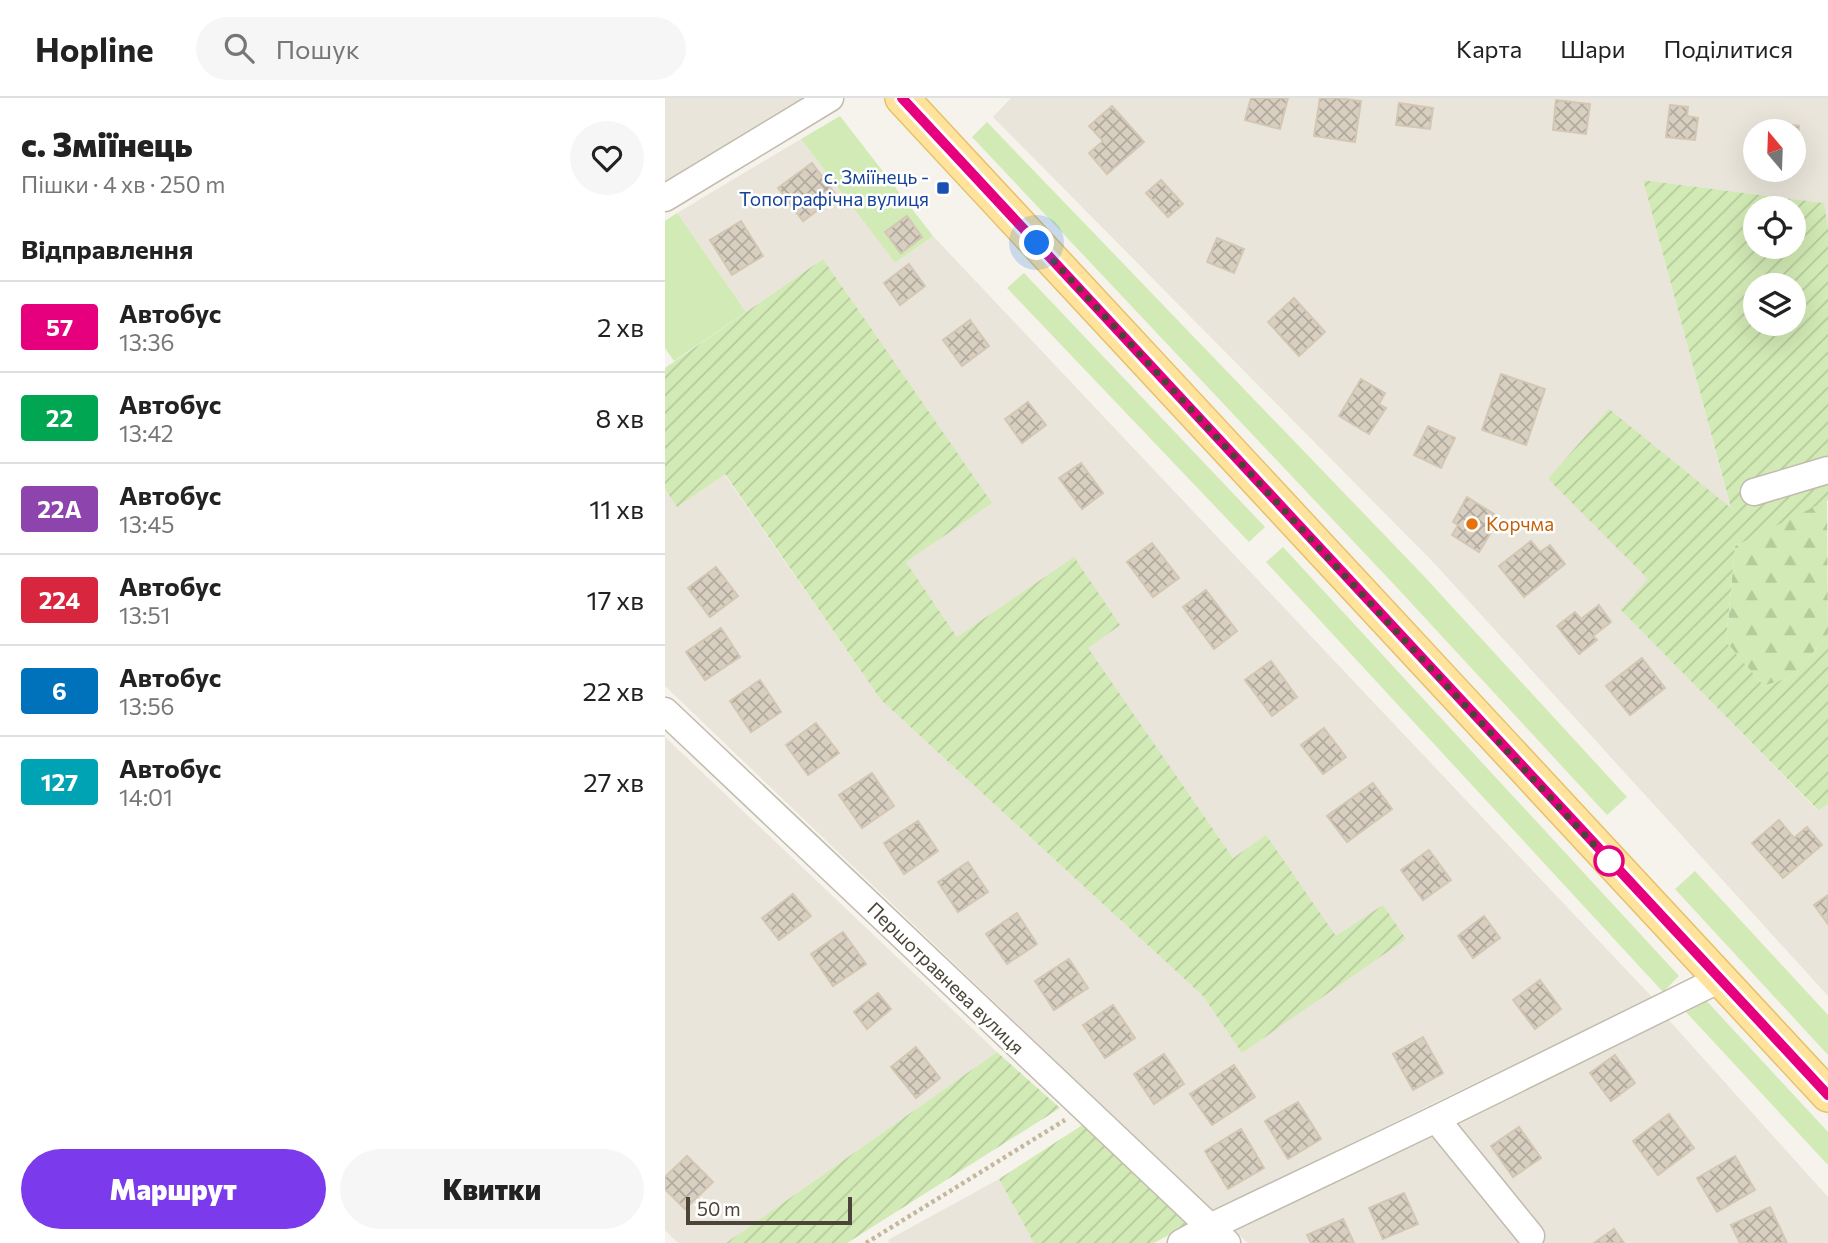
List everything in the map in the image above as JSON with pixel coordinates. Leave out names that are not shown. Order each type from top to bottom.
[{"type":"main road","points":[[902,98],[1828,1095]]},
{"type":"street","points":[[665,198],[830,98]]},
{"type":"street","points":[[1754,492],[1828,470]]},
{"type":"street","name":"Першотравнева вулиця","points":[[665,711],[1218,1235]]},
{"type":"street","points":[[1181,1243],[1218,1235],[1436,1119],[1720,979]]},
{"type":"street","points":[[1436,1119],[1531,1236]]},
{"type":"path","points":[[866,1243],[1083,1108]]},
{"type":"shaded area","points":[[665,98],[807,98],[665,184]]},
{"type":"shaded area","points":[[1011,98],[1828,98],[1828,229],[1823,203],[1806,201],[1806,196],[1768,196],[1643,180],[1731,509],[1548,479],[1649,579],[1622,610],[1817,810],[1828,804],[1828,996],[1435,564],[993,117]]},
{"type":"shaded area","points":[[801,139],[895,263],[933,236],[1652,997],[1212,1211],[665,686],[665,489],[677,506],[724,474],[881,700],[1203,996],[1242,1052],[1336,937],[1266,836],[1233,858],[1087,648],[1074,558],[957,637],[906,562],[991,503],[823,259],[746,312],[677,213]]},
{"type":"shaded area","points":[[665,737],[997,1052],[726,1243],[678,1243],[665,1230]]},
{"type":"shaded area","points":[[1667,1018],[1828,1197],[1828,1243],[1248,1243],[1232,1228]]},
{"type":"shaded area","points":[[999,1179],[1034,1243],[889,1243],[888,1240]]},
{"type":"green space","points":[[840,116],[933,236],[895,263],[801,139]]},
{"type":"green space","points":[[987,122],[1422,574],[1627,797],[1607,815],[1402,593],[972,137]]},
{"type":"green space","points":[[1643,180],[1769,196],[1743,196],[1743,259],[1806,259],[1806,201],[1824,203],[1828,229],[1828,500],[1735,546],[1726,642],[1764,686],[1796,675],[1828,633],[1828,804],[1818,810],[1621,610],[1648,579],[1548,479],[1609,409],[1731,508]]},
{"type":"green space","points":[[677,213],[746,312],[674,361],[665,348],[665,221]]},
{"type":"green space","points":[[823,259],[992,503],[906,562],[957,637],[1074,557],[1120,625],[1088,648],[1233,858],[1266,835],[1336,936],[1383,905],[1406,939],[1242,1053],[1203,996],[881,700],[725,474],[677,507],[665,489],[665,368]]},
{"type":"green space","points":[[1024,273],[1265,527],[1249,542],[1007,288]]},
{"type":"green space","points":[[1827,499],[1828,633],[1796,675],[1764,686],[1726,642],[1735,546]]},
{"type":"green space","points":[[1283,547],[1679,976],[1663,992],[1266,562]]},
{"type":"green space","points":[[1695,871],[1828,1015],[1828,1055],[1675,889]]},
{"type":"green space","points":[[1702,996],[1828,1132],[1828,1165],[1685,1011]]},
{"type":"green space","points":[[997,1052],[1060,1108],[847,1243],[726,1243]]},
{"type":"green space","points":[[1084,1124],[1187,1225],[1154,1243],[1034,1243],[999,1179]]},
{"type":"building","points":[[1251,98],[1288,98],[1280,129],[1245,120]]},
{"type":"building","points":[[1320,98],[1361,101],[1355,142],[1314,136]]},
{"type":"building","points":[[1556,100],[1590,104],[1586,134],[1553,130]]},
{"type":"building","points":[[1399,103],[1433,108],[1430,129],[1396,125]]},
{"type":"building","points":[[1670,105],[1688,107],[1687,116],[1698,118],[1695,140],[1666,137]]},
{"type":"building","points":[[1112,106],[1144,142],[1107,174],[1089,153],[1103,141],[1089,126]]},
{"type":"building","points":[[812,163],[837,196],[803,221],[778,188]]},
{"type":"building","points":[[1161,180],[1183,204],[1168,217],[1146,193]]},
{"type":"building","points":[[907,216],[922,237],[901,253],[885,232]]},
{"type":"building","points":[[741,221],[763,256],[732,275],[710,240]]},
{"type":"building","points":[[1217,238],[1244,249],[1234,273],[1207,262]]},
{"type":"building","points":[[909,264],[925,286],[900,305],[884,283]]},
{"type":"building","points":[[1294,298],[1325,332],[1299,356],[1268,322]]},
{"type":"building","points":[[970,320],[989,346],[962,366],[943,340]]},
{"type":"building","points":[[1501,374],[1545,389],[1526,445],[1482,430]]},
{"type":"building","points":[[1361,379],[1385,393],[1379,404],[1386,408],[1369,434],[1339,416]]},
{"type":"building","points":[[1028,402],[1046,425],[1022,443],[1005,419]]},
{"type":"building","points":[[1428,426],[1455,438],[1441,468],[1414,455]]},
{"type":"building","points":[[1081,463],[1103,493],[1082,509],[1059,478]]},
{"type":"building","name":"Корчма","points":[[1467,497],[1494,514],[1484,531],[1490,534],[1479,552],[1452,535],[1458,525],[1453,522]]},
{"type":"building","points":[[1531,541],[1540,552],[1550,545],[1565,564],[1524,597],[1499,566]]},
{"type":"building","points":[[1152,543],[1179,578],[1153,597],[1127,562]]},
{"type":"building","points":[[716,567],[738,596],[710,617],[688,588]]},
{"type":"building","points":[[1206,590],[1237,631],[1214,649],[1183,607]]},
{"type":"building","points":[[1599,605],[1611,622],[1593,636],[1597,640],[1579,654],[1557,626],[1575,612],[1581,619]]},
{"type":"building","points":[[721,628],[740,657],[705,680],[686,652]]},
{"type":"building","points":[[1642,658],[1665,688],[1630,715],[1606,686]]},
{"type":"building","points":[[1271,661],[1297,697],[1272,716],[1245,680]]},
{"type":"building","points":[[760,680],[781,712],[751,732],[730,701]]},
{"type":"building","points":[[816,723],[839,753],[808,775],[786,745]]},
{"type":"building","points":[[1324,728],[1346,757],[1323,774],[1301,745]]},
{"type":"building","points":[[872,773],[894,806],[862,828],[839,795]]},
{"type":"building","points":[[1373,783],[1392,809],[1347,842],[1327,816]]},
{"type":"building","points":[[1779,820],[1794,838],[1807,827],[1822,845],[1783,878],[1752,843]]},
{"type":"building","points":[[918,821],[938,851],[904,874],[884,843]]},
{"type":"building","points":[[1429,850],[1451,880],[1423,900],[1401,870]]},
{"type":"building","points":[[968,862],[988,892],[958,912],[938,882]]},
{"type":"building","points":[[793,894],[811,916],[779,940],[762,918]]},
{"type":"building","points":[[1828,895],[1828,924],[1814,905]]},
{"type":"building","points":[[1017,913],[1037,944],[1007,964],[986,934]]},
{"type":"building","points":[[1484,916],[1500,938],[1473,958],[1458,936]]},
{"type":"building","points":[[843,932],[866,964],[833,986],[811,954]]},
{"type":"building","points":[[1069,959],[1088,988],[1054,1010],[1035,981]]},
{"type":"building","points":[[1540,980],[1561,1009],[1535,1029],[1513,1000]]},
{"type":"building","points":[[878,993],[891,1009],[867,1029],[854,1012]]},
{"type":"building","points":[[1113,1005],[1135,1038],[1105,1058],[1083,1025]]},
{"type":"building","points":[[1423,1037],[1443,1073],[1413,1090],[1393,1054]]},
{"type":"building","points":[[916,1047],[940,1078],[916,1098],[891,1067]]},
{"type":"building","points":[[1164,1054],[1184,1084],[1154,1104],[1134,1074]]},
{"type":"building","points":[[1615,1055],[1635,1083],[1611,1101],[1590,1073]]},
{"type":"building","points":[[1234,1065],[1255,1097],[1212,1125],[1190,1094]]},
{"type":"building","points":[[1298,1102],[1321,1139],[1288,1159],[1265,1121]]},
{"type":"building","points":[[1669,1114],[1694,1148],[1658,1175],[1633,1141]]},
{"type":"building","points":[[1519,1127],[1541,1158],[1513,1177],[1491,1146]]},
{"type":"building","points":[[1241,1129],[1264,1168],[1228,1189],[1205,1151]]},
{"type":"building","points":[[687,1156],[713,1182],[685,1209],[665,1189],[665,1177]]},
{"type":"building","points":[[1735,1156],[1755,1190],[1717,1212],[1697,1178]]},
{"type":"building","points":[[1404,1193],[1418,1224],[1383,1239],[1369,1208]]},
{"type":"building","points":[[1770,1207],[1787,1243],[1740,1243],[1731,1225]]},
{"type":"building","points":[[1343,1219],[1354,1243],[1311,1243],[1307,1235]]},
{"type":"building","points":[[1614,1229],[1624,1243],[1594,1243]]},
{"type":"bus line","name":"57","points":[[902,98],[1828,1095]]},
{"type":"place","name":"с. Зміїнець - Топографічна вулиця","points":[[943,188]]},
{"type":"place","name":"Корчма","points":[[1472,524]]},
{"type":"route","points":[[1037,243],[1609,861]]}]
